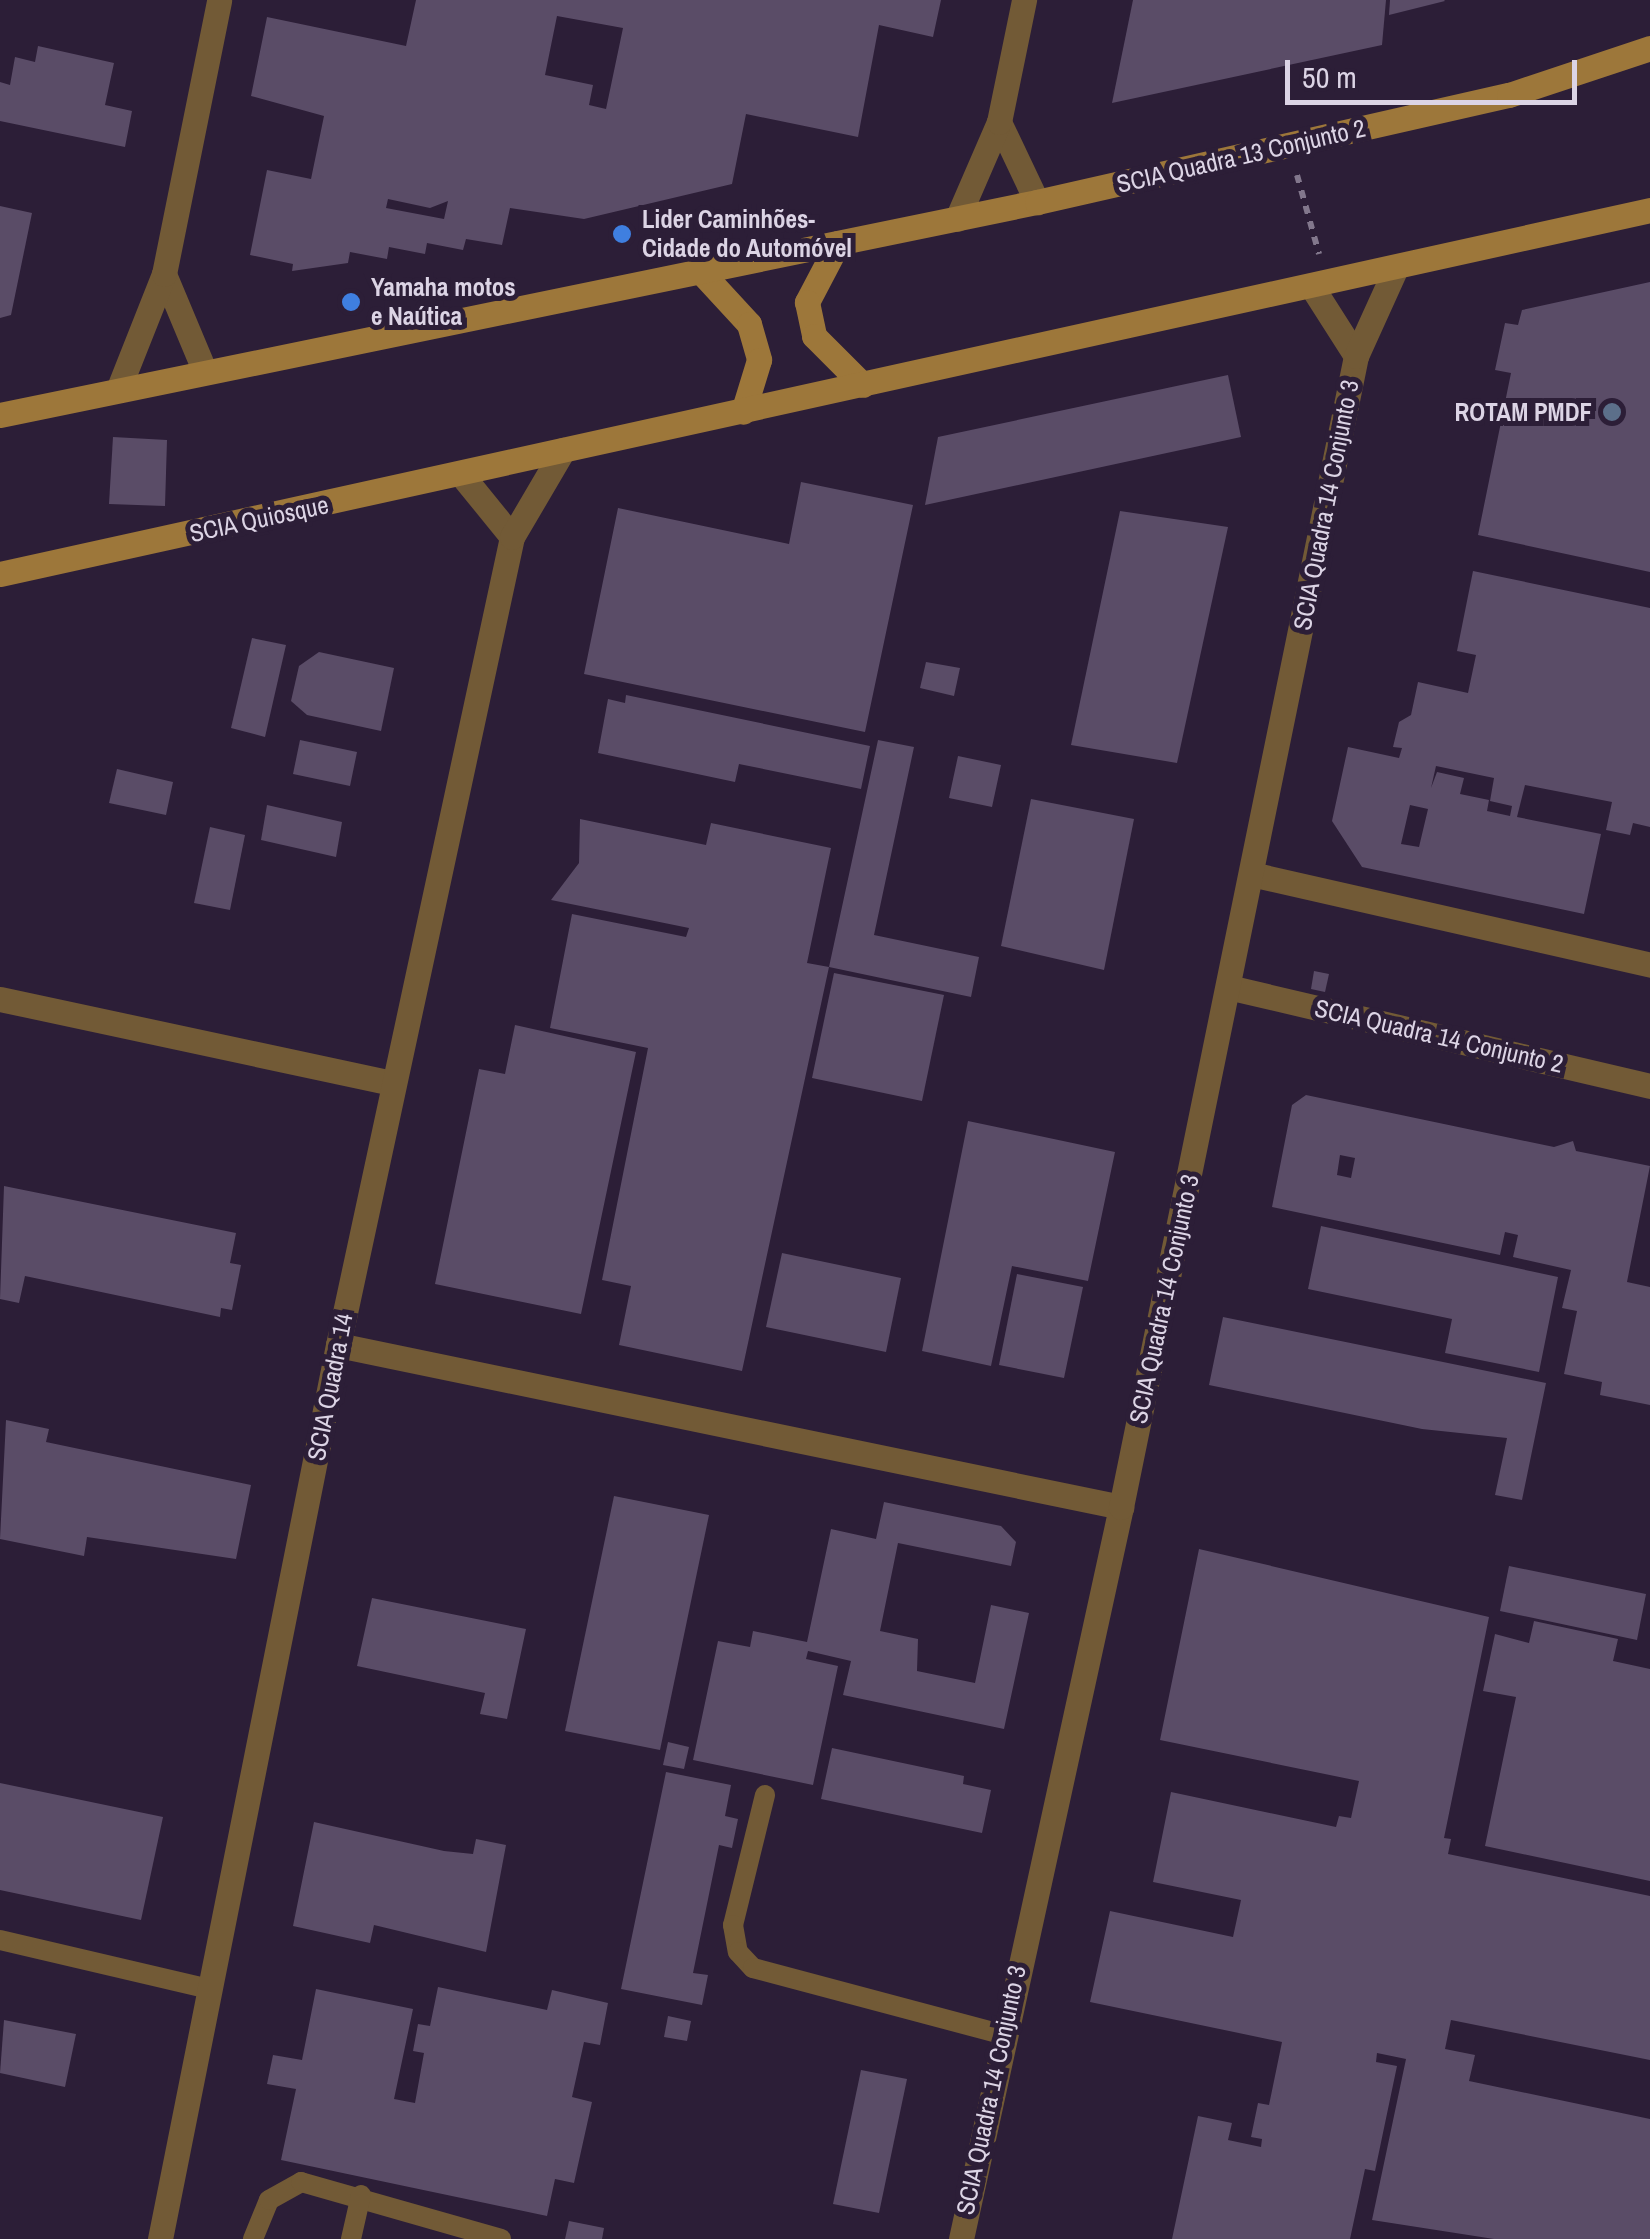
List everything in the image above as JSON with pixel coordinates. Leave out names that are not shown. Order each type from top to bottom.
[{"type":"main road","name":"SCIA Quadra 13 Conjunto 2","points":[[0,415],[1037,202],[1508,95],[1650,48]]},
{"type":"main road","points":[[563,450],[1355,279],[1650,210]]},
{"type":"main road","points":[[838,243],[808,302],[814,336],[863,385]]},
{"type":"main road","points":[[702,273],[749,324],[759,360],[744,412]]},
{"type":"main road","name":"SCIA Quiosque","points":[[0,574],[563,450]]},
{"type":"street","points":[[118,390],[164,274],[219,0]]},
{"type":"street","points":[[958,219],[999,122],[1024,0]]},
{"type":"street","points":[[999,122],[1037,202]]},
{"type":"street","name":"SCIA Quadra 14 Conjunto 3","points":[[961,2239],[1002,2034],[1121,1506],[1356,356],[1396,268]]},
{"type":"street","points":[[164,274],[206,372]]},
{"type":"street","points":[[1320,285],[1356,356]]},
{"type":"street","name":"SCIA Quadra 14","points":[[160,2239],[392,1083],[512,537],[563,450]]},
{"type":"street","points":[[460,474],[512,537]]},
{"type":"street","points":[[1251,874],[1650,965]]},
{"type":"street","name":"SCIA Quadra 14 Conjunto 2","points":[[1228,987],[1650,1086]]},
{"type":"street","points":[[0,999],[392,1083]]},
{"type":"street","points":[[338,1345],[1121,1506]]},
{"type":"lane","points":[[765,1795],[733,1925],[738,1952],[753,1968],[1002,2034]]},
{"type":"lane","points":[[0,1940],[209,1990]]},
{"type":"lane","points":[[253,2239],[270,2200],[301,2182],[361,2194],[500,2239]]},
{"type":"lane","points":[[351,2239],[361,2194]]},
{"type":"path","points":[[1290,144],[1320,285]]},
{"type":"building","points":[[416,0],[941,0],[933,37],[879,25],[858,137],[746,114],[732,184],[584,219],[510,208],[502,245],[466,239],[463,250],[427,243],[425,254],[389,247],[387,259],[350,252],[348,263],[292,271],[293,264],[250,255],[267,170],[311,179],[324,116],[251,96],[267,17],[406,46]],"holes":[[[557,16],[623,28],[606,109],[589,105],[593,85],[545,75]],[[388,199],[430,208],[448,201],[444,219],[386,208]]]},
{"type":"building","points":[[1133,0],[1386,0],[1382,45],[1112,103]]},
{"type":"building","points":[[1390,0],[1444,0],[1445,1],[1389,15]]},
{"type":"building","points":[[38,46],[114,63],[105,105],[132,111],[125,147],[0,121],[0,82],[10,85],[15,57],[35,62]]},
{"type":"building","points":[[0,206],[32,213],[11,315],[0,318]]},
{"type":"building","points":[[1650,282],[1650,572],[1478,535],[1511,373],[1495,370],[1505,323],[1518,325],[1522,310]]},
{"type":"building","points":[[1228,375],[1241,437],[925,505],[938,437]]},
{"type":"building","points":[[113,437],[167,440],[165,506],[109,504]]},
{"type":"building","points":[[801,482],[913,505],[865,732],[584,674],[618,508],[789,544]]},
{"type":"building","points":[[1120,511],[1228,527],[1177,763],[1071,745]]},
{"type":"building","points":[[1473,571],[1650,608],[1650,827],[1633,823],[1630,835],[1606,830],[1612,802],[1525,785],[1517,817],[1601,834],[1584,914],[1362,867],[1332,821],[1348,747],[1399,758],[1402,748],[1393,747],[1399,722],[1411,715],[1418,682],[1468,693],[1476,655],[1457,651]],"holes":[[[1436,766],[1494,778],[1490,801],[1512,806],[1510,816],[1487,811],[1489,800],[1460,794],[1464,778],[1437,772],[1431,788]],[[1410,805],[1428,809],[1419,847],[1401,844]]]},
{"type":"building","points":[[252,638],[286,645],[265,737],[231,728]]},
{"type":"building","points":[[319,652],[394,668],[381,731],[307,715],[291,701],[299,666]]},
{"type":"building","points":[[926,662],[960,668],[954,696],[920,688]]},
{"type":"building","points":[[626,695],[870,746],[861,789],[739,764],[735,782],[598,753],[608,699],[625,703]]},
{"type":"building","points":[[300,740],[357,752],[350,786],[293,774]]},
{"type":"building","points":[[878,740],[914,747],[874,935],[979,957],[971,997],[829,967]]},
{"type":"building","points":[[958,756],[1001,765],[992,807],[949,798]]},
{"type":"building","points":[[117,769],[173,782],[166,815],[109,803]]},
{"type":"building","points":[[1031,799],[1134,819],[1104,970],[1001,946]]},
{"type":"building","points":[[267,805],[342,822],[336,857],[261,840]]},
{"type":"building","points":[[580,819],[706,845],[711,823],[831,848],[807,963],[829,967],[742,1371],[619,1345],[631,1286],[602,1280],[648,1048],[550,1028],[572,914],[686,937],[689,928],[551,900],[579,863]]},
{"type":"building","points":[[210,827],[245,835],[230,910],[194,903]]},
{"type":"building","points":[[1314,971],[1329,974],[1325,992],[1311,989]]},
{"type":"building","points":[[834,973],[944,995],[922,1101],[812,1078]]},
{"type":"building","points":[[515,1025],[636,1052],[581,1314],[435,1284],[479,1069],[505,1074]]},
{"type":"building","points":[[1306,1095],[1554,1147],[1573,1141],[1576,1151],[1650,1166],[1627,1282],[1650,1287],[1650,1405],[1600,1395],[1602,1382],[1564,1374],[1577,1311],[1562,1308],[1571,1270],[1513,1257],[1518,1235],[1505,1232],[1500,1255],[1272,1207],[1292,1105]],"holes":[[[1340,1155],[1355,1158],[1351,1178],[1337,1175]]]},
{"type":"building","points":[[968,1121],[1115,1152],[1088,1281],[1012,1266],[991,1366],[922,1351]]},
{"type":"building","points":[[4,1186],[236,1233],[230,1263],[241,1265],[232,1310],[221,1308],[220,1317],[25,1276],[19,1303],[0,1299]]},
{"type":"building","points":[[1321,1226],[1558,1277],[1539,1372],[1445,1353],[1452,1319],[1308,1289]]},
{"type":"building","points":[[782,1253],[901,1278],[886,1352],[766,1327]]},
{"type":"building","points":[[1017,1274],[1083,1287],[1064,1378],[999,1365]]},
{"type":"building","points":[[1223,1317],[1546,1383],[1522,1500],[1495,1495],[1507,1438],[1422,1429],[1209,1385]]},
{"type":"building","points":[[6,1420],[49,1429],[46,1442],[251,1485],[236,1559],[87,1537],[84,1556],[0,1539]]},
{"type":"building","points":[[614,1496],[709,1515],[660,1750],[565,1731]]},
{"type":"building","points":[[884,1502],[1001,1526],[1016,1542],[1011,1566],[898,1543],[880,1631],[918,1639],[917,1671],[975,1683],[991,1605],[1029,1613],[1004,1729],[843,1695],[851,1661],[808,1651],[806,1659],[838,1666],[813,1785],[693,1760],[718,1641],[750,1647],[753,1631],[807,1642],[831,1529],[876,1539]]},
{"type":"building","points":[[1199,1549],[1489,1617],[1444,1838],[1451,1839],[1448,1854],[1650,1896],[1650,2060],[1451,2020],[1445,2049],[1475,2055],[1469,2081],[1650,2119],[1650,2239],[1494,2239],[1372,2220],[1406,2059],[1377,2053],[1376,2062],[1397,2066],[1375,2171],[1365,2169],[1350,2239],[1172,2239],[1198,2116],[1232,2123],[1228,2140],[1261,2147],[1262,2139],[1251,2137],[1258,2103],[1269,2105],[1282,2042],[1090,2002],[1110,1911],[1233,1937],[1241,1900],[1153,1882],[1171,1792],[1336,1827],[1339,1816],[1351,1818],[1359,1781],[1160,1740]]},
{"type":"building","points":[[1509,1566],[1646,1594],[1637,1640],[1500,1611]]},
{"type":"building","points":[[372,1598],[526,1629],[507,1719],[480,1714],[485,1693],[357,1666]]},
{"type":"building","points":[[1534,1621],[1618,1639],[1613,1661],[1650,1669],[1650,1881],[1485,1846],[1516,1697],[1483,1691],[1495,1634],[1529,1643]]},
{"type":"building","points":[[668,1742],[689,1747],[684,1769],[663,1765]]},
{"type":"building","points":[[832,1748],[964,1776],[963,1784],[991,1790],[982,1833],[821,1799]]},
{"type":"building","points":[[666,1772],[731,1785],[725,1816],[738,1819],[732,1848],[719,1845],[693,1973],[708,1975],[702,2005],[621,1989]]},
{"type":"building","points":[[0,1783],[163,1817],[141,1920],[0,1890]]},
{"type":"building","points":[[314,1822],[444,1851],[473,1854],[476,1839],[506,1845],[486,1952],[374,1925],[370,1943],[293,1926]]},
{"type":"building","points":[[438,1987],[547,2010],[552,1990],[608,2003],[600,2045],[584,2042],[572,2097],[592,2102],[574,2183],[555,2179],[547,2216],[281,2160],[296,2089],[267,2084],[273,2055],[302,2060],[316,1989],[413,2009],[394,2099],[415,2103],[424,2053],[413,2051],[418,2024],[430,2026]]},
{"type":"building","points":[[668,2016],[691,2021],[687,2041],[664,2037]]},
{"type":"building","points":[[4,2020],[76,2034],[65,2087],[0,2073]]},
{"type":"building","points":[[861,2070],[907,2079],[879,2213],[833,2204]]},
{"type":"building","points":[[569,2221],[604,2228],[602,2239],[565,2239]]},
{"type":"place","name":"Lider Caminhões- Cidade do Automóvel","points":[[622,234]]},
{"type":"place","name":"Yamaha motos e Naútica","points":[[351,302]]},
{"type":"place","name":"ROTAM PMDF","points":[[1612,412]]}]
